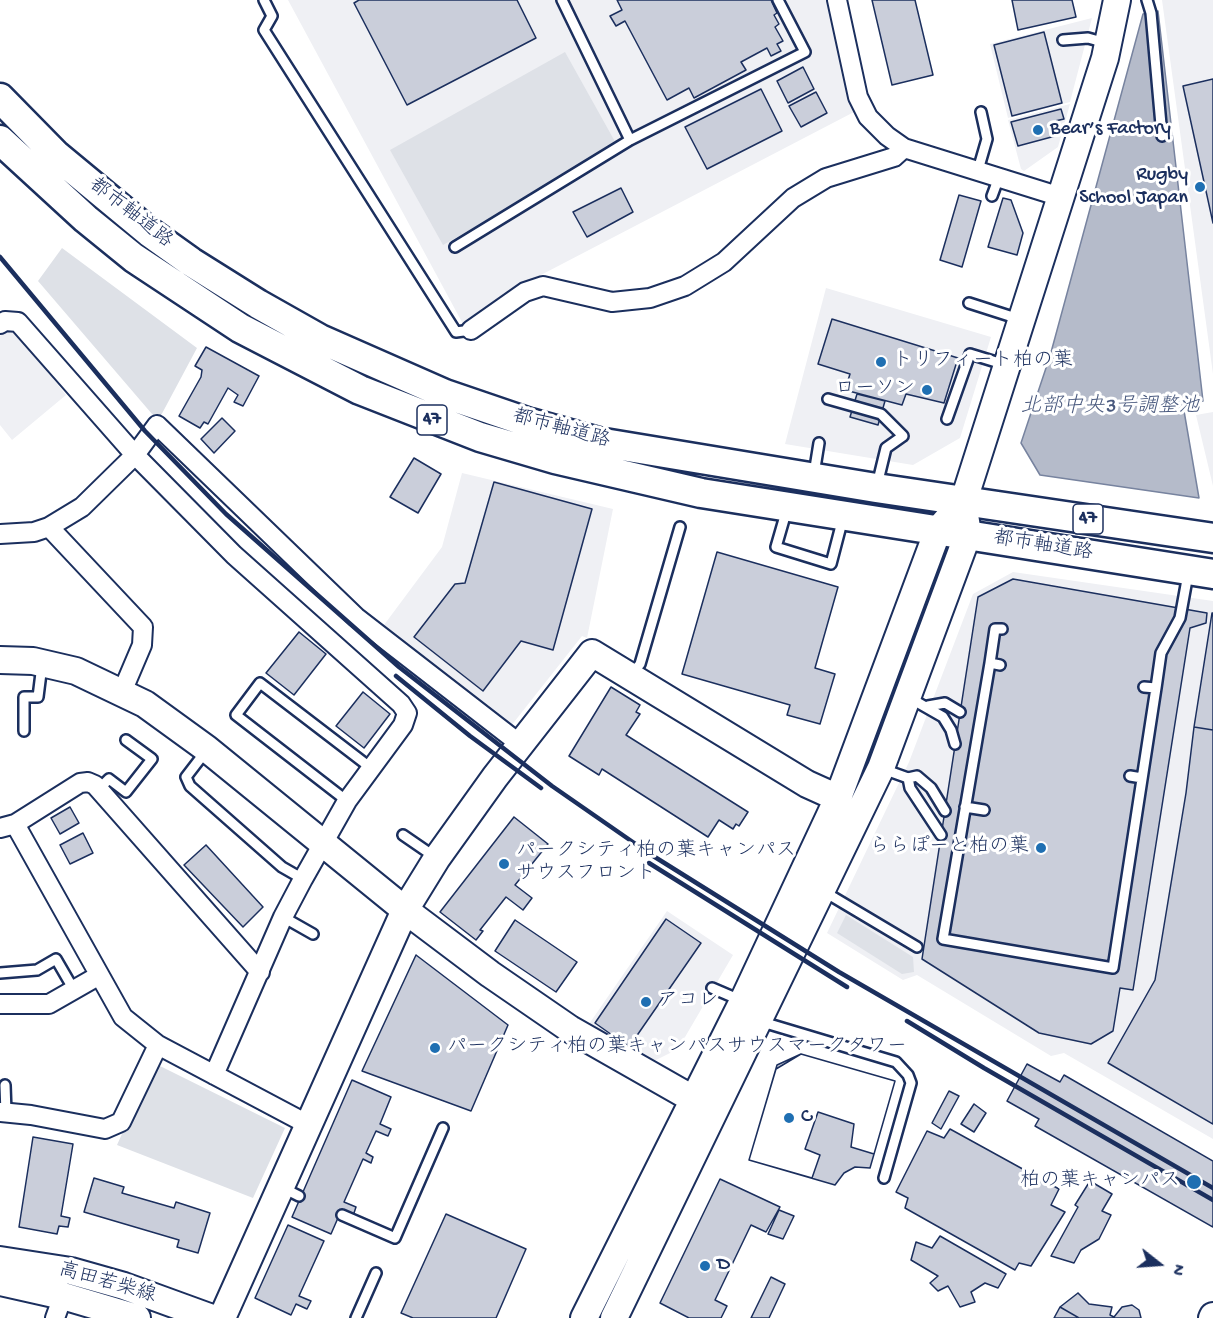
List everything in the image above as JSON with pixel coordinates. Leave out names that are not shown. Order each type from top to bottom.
[{"type":"main road","name":"都市軸道路","points":[[0,98],[56,155],[149,232],[191,262],[258,304],[320,339],[386,370],[530,423],[598,442],[876,488],[1213,538]]},
{"type":"main road","name":"都市軸道路","points":[[0,140],[78,212],[134,258],[240,328],[360,390],[480,437],[555,459],[701,493],[1201,572]]},
{"type":"street","points":[[837,0],[858,97],[868,117],[887,136],[904,148],[1061,197]]},
{"type":"street","points":[[614,1318],[704,1106],[743,1001],[838,798],[938,530],[964,500],[1109,43],[1117,0]]},
{"type":"street","points":[[471,330],[525,292],[543,286],[612,302],[650,298],[685,286],[724,262],[793,198],[826,178],[894,157],[904,148]]},
{"type":"street","points":[[0,324],[5,321],[18,322],[135,455],[234,555],[401,704],[407,713],[403,725],[347,801],[303,879],[283,917],[214,1075]]},
{"type":"street","points":[[0,534],[34,532],[50,527],[82,507],[135,455],[157,425],[356,617],[520,744]]},
{"type":"street","points":[[584,1318],[704,1106],[759,1021],[881,768],[918,702],[968,534],[964,500]]},
{"type":"street","points":[[50,527],[143,627],[142,645],[122,692]]},
{"type":"street","points":[[222,1318],[290,1192],[307,1124],[405,910],[437,858],[520,744],[592,653],[807,784],[838,798]]},
{"type":"street","points":[[0,660],[42,663],[76,671],[146,704],[207,749],[405,910],[570,1029],[704,1106]]},
{"type":"street","points":[[260,972],[99,789],[88,782],[80,783],[7,826],[123,1017],[158,1046],[307,1124]]},
{"type":"street","points":[[0,1004],[49,1004],[98,976]]},
{"type":"street","points":[[3,1113],[31,1115],[105,1129],[121,1122],[158,1046]]},
{"type":"street","name":"高田若柴線","points":[[0,1260],[92,1277],[212,1318]]},
{"type":"street","name":"高田若柴線","points":[[0,1282],[59,1307],[137,1318]]},
{"type":"lane","points":[[264,0],[272,16],[264,30],[456,332],[471,330]]},
{"type":"lane","points":[[562,0],[630,141]]},
{"type":"lane","points":[[455,247],[630,141],[805,52],[777,0]]},
{"type":"lane","points":[[1147,0],[1151,13],[1161,136]]},
{"type":"lane","points":[[1063,40],[1088,38],[1109,43]]},
{"type":"lane","points":[[978,170],[987,139],[981,112]]},
{"type":"lane","points":[[992,196],[999,177]]},
{"type":"lane","points":[[969,303],[1021,320]]},
{"type":"lane","points":[[947,419],[970,354],[1006,365]]},
{"type":"lane","points":[[828,399],[881,414],[903,436],[886,448],[876,488]]},
{"type":"lane","points":[[813,478],[819,443]]},
{"type":"lane","points":[[787,506],[776,547],[831,564],[844,515]]},
{"type":"lane","points":[[631,675],[640,664],[680,527]]},
{"type":"lane","points":[[1002,630],[995,628],[995,664],[982,710],[979,753],[965,807],[943,939],[1113,968],[1161,653],[1201,572]]},
{"type":"lane","points":[[1150,652],[1161,653]]},
{"type":"lane","points":[[24,731],[24,697],[38,697],[42,663]]},
{"type":"lane","points":[[347,801],[236,716],[260,683],[371,768]]},
{"type":"lane","points":[[1144,687],[1156,688]]},
{"type":"lane","points":[[918,702],[945,703],[960,712]]},
{"type":"lane","points":[[918,702],[943,717],[951,730],[955,744]]},
{"type":"lane","points":[[982,710],[993,711]]},
{"type":"lane","points":[[1137,734],[1149,736]]},
{"type":"lane","points":[[99,789],[110,779],[126,792],[152,759],[126,740]]},
{"type":"lane","points":[[207,749],[186,777],[190,786],[282,867],[303,879]]},
{"type":"lane","points":[[881,768],[908,778],[917,776],[931,788],[945,811]]},
{"type":"lane","points":[[1130,776],[1142,778]]},
{"type":"lane","points":[[908,778],[910,788],[941,836]]},
{"type":"lane","points":[[965,807],[984,810]]},
{"type":"lane","points":[[1123,833],[1134,835]]},
{"type":"lane","points":[[404,835],[437,858]]},
{"type":"lane","points":[[823,891],[917,947]]},
{"type":"lane","points":[[283,917],[313,934]]},
{"type":"lane","points":[[0,973],[37,970],[56,959],[74,990]]},
{"type":"lane","points":[[712,988],[743,1001]]},
{"type":"lane","points":[[759,1021],[896,1062],[908,1075],[911,1083],[884,1178]]},
{"type":"lane","points":[[3,1113],[6,1085]]},
{"type":"lane","points":[[342,1215],[395,1238],[443,1128]]},
{"type":"lane","points":[[356,1318],[376,1273]]},
{"type":"shaded area","points":[[288,0],[828,0],[854,112],[539,276],[475,319],[463,324]]},
{"type":"shaded area","name":"Rugby School Japan","points":[[1162,0],[1213,0],[1213,374]]},
{"type":"shaded area","points":[[1092,18],[1070,102],[1008,118],[990,44]]},
{"type":"shaded area","points":[[565,52],[618,147],[443,245],[390,150]]},
{"type":"shaded area","points":[[1070,104],[1058,147],[1024,171],[1021,169],[1008,120]]},
{"type":"shaded area","points":[[62,248],[197,348],[158,421],[38,281]]},
{"type":"shaded area","points":[[826,288],[991,337],[960,438],[913,465],[785,444]]},
{"type":"shaded area","points":[[7,331],[16,332],[66,395],[12,440],[0,425],[0,336]]},
{"type":"shaded area","points":[[1213,412],[1213,486],[1196,415]]},
{"type":"shaded area","points":[[462,473],[613,509],[587,638],[582,636],[507,731],[381,629],[442,547]]},
{"type":"shaded area","name":"ららぽーと柏の葉","points":[[1013,572],[1213,601],[1213,1139],[1064,1053],[1051,1056],[917,975],[903,980],[827,933],[909,762],[973,594]]},
{"type":"shaded area","points":[[667,911],[733,955],[678,1049],[648,1064],[589,1024]]},
{"type":"shaded area","points":[[846,915],[913,957],[914,972],[902,974],[837,933]]},
{"type":"shaded area","points":[[160,1066],[285,1128],[253,1198],[117,1145],[151,1069]]},
{"type":"water","name":"北部中央3号調整池","points":[[1158,11],[1203,401],[1183,405],[1199,498],[1040,475],[1021,443],[1050,356],[1143,14]]},
{"type":"building","points":[[359,0],[517,0],[536,38],[407,105],[354,3]]},
{"type":"building","points":[[617,0],[771,0],[777,13],[774,15],[779,24],[775,27],[783,41],[777,44],[781,51],[771,56],[767,48],[741,62],[746,70],[694,98],[689,88],[667,100],[625,21],[616,26],[610,16],[622,10]]},
{"type":"building","points":[[872,0],[915,0],[933,75],[892,85]]},
{"type":"building","points":[[1012,0],[1072,0],[1076,17],[1018,30]]},
{"type":"building","points":[[1044,32],[1062,103],[1012,116],[994,45]]},
{"type":"building","points":[[803,67],[814,89],[788,103],[777,81]]},
{"type":"building","points":[[1213,79],[1213,223],[1183,86]]},
{"type":"building","points":[[761,89],[782,131],[707,169],[685,127]]},
{"type":"building","points":[[816,92],[827,113],[801,127],[789,106]]},
{"type":"building","points":[[1061,109],[1064,119],[1055,121],[1059,135],[1018,146],[1011,122]]},
{"type":"building","points":[[621,188],[633,212],[587,237],[573,212]]},
{"type":"building","points":[[959,195],[981,201],[962,267],[940,260]]},
{"type":"building","points":[[1003,198],[1011,200],[1023,233],[1017,255],[988,247]]},
{"type":"building","points":[[832,319],[958,358],[944,403],[906,394],[902,405],[845,390],[850,374],[818,364]]},
{"type":"building","points":[[206,347],[259,376],[243,406],[234,402],[238,395],[228,388],[208,424],[204,422],[200,428],[179,416],[201,377],[202,370],[195,366]]},
{"type":"building","points":[[857,394],[885,401],[878,425],[850,417]]},
{"type":"building","points":[[222,418],[235,431],[214,453],[201,439]]},
{"type":"building","points":[[414,458],[441,474],[418,513],[390,497]]},
{"type":"building","points":[[494,482],[592,509],[553,650],[521,641],[483,691],[414,637],[455,584],[465,583]]},
{"type":"building","points":[[717,552],[838,587],[815,668],[835,674],[820,724],[787,715],[790,705],[682,674]]},
{"type":"building","name":"ららぽーと柏の葉","points":[[1013,579],[1207,613],[1206,623],[1190,628],[1133,990],[1120,988],[1113,1031],[1091,1044],[1039,1033],[922,959],[978,597]]},
{"type":"building","points":[[1213,613],[1213,730],[1194,727]]},
{"type":"building","points":[[299,632],[326,654],[294,695],[266,673]]},
{"type":"building","points":[[611,687],[640,705],[636,712],[640,714],[626,735],[748,812],[739,826],[736,824],[733,829],[719,820],[708,837],[602,769],[599,775],[569,756]]},
{"type":"building","points":[[363,692],[390,714],[364,748],[336,726]]},
{"type":"building","points":[[1194,727],[1213,730],[1213,1124],[1108,1063],[1155,980],[1186,793]]},
{"type":"building","points":[[70,807],[79,823],[60,834],[51,818]]},
{"type":"building","name":"パークシティ柏の葉キャンパス サウスフロント","points":[[514,817],[548,844],[515,885],[532,898],[523,910],[506,897],[480,930],[483,931],[476,940],[440,912]]},
{"type":"building","points":[[83,833],[93,853],[70,864],[60,845]]},
{"type":"building","points":[[206,845],[263,907],[243,927],[184,865]]},
{"type":"building","points":[[666,919],[701,943],[629,1047],[595,1023]]},
{"type":"building","points":[[515,920],[577,962],[556,992],[495,951]]},
{"type":"building","name":"パークシティ柏の葉キャンパスサウスマークタワー","points":[[416,955],[508,1025],[471,1111],[362,1071]]},
{"type":"building","name":"C","points":[[801,1054],[895,1081],[874,1154],[851,1147],[854,1124],[818,1112],[805,1149],[820,1155],[812,1178],[749,1160],[776,1069]]},
{"type":"building","name":"C","points":[[801,1054],[895,1081],[870,1168],[855,1167],[844,1173],[835,1185],[749,1160],[777,1065]]},
{"type":"building","points":[[1027,1064],[1060,1082],[1064,1075],[1213,1161],[1213,1227],[1035,1126],[1039,1119],[1007,1101]]},
{"type":"building","points":[[352,1080],[391,1097],[380,1124],[391,1129],[388,1136],[376,1131],[366,1153],[373,1157],[371,1163],[363,1159],[344,1202],[356,1207],[353,1216],[341,1211],[331,1234],[292,1217]]},
{"type":"building","points":[[949,1091],[959,1096],[941,1129],[932,1123]]},
{"type":"building","points":[[974,1104],[986,1113],[974,1132],[961,1124]]},
{"type":"building","points":[[950,1129],[1059,1189],[1051,1205],[1065,1212],[1031,1266],[1019,1263],[1015,1270],[905,1208],[908,1198],[896,1192],[927,1131],[944,1138]]},
{"type":"building","points":[[33,1137],[73,1144],[61,1216],[70,1218],[68,1227],[59,1226],[57,1234],[19,1227]]},
{"type":"building","points":[[94,1178],[124,1187],[122,1193],[174,1208],[176,1202],[210,1213],[198,1253],[177,1247],[179,1240],[84,1212]]},
{"type":"building","name":"D","points":[[720,1179],[780,1207],[766,1232],[751,1225],[715,1300],[727,1306],[721,1318],[689,1318],[660,1303]]},
{"type":"building","points":[[1090,1181],[1112,1194],[1102,1211],[1111,1215],[1099,1239],[1081,1250],[1074,1263],[1051,1256],[1078,1207],[1075,1205]]},
{"type":"building","points":[[779,1210],[794,1216],[783,1239],[768,1234]]},
{"type":"building","points":[[446,1214],[526,1249],[496,1318],[413,1318],[401,1313]]},
{"type":"building","points":[[288,1225],[324,1241],[299,1296],[311,1301],[307,1309],[296,1304],[291,1315],[255,1298]]},
{"type":"building","points":[[940,1236],[1006,1274],[998,1288],[985,1283],[971,1292],[975,1302],[960,1307],[948,1286],[938,1291],[930,1283],[938,1276],[911,1260],[916,1242],[932,1248]]},
{"type":"building","points":[[771,1277],[785,1284],[769,1318],[751,1318]]},
{"type":"building","points":[[1078,1293],[1089,1304],[1112,1307],[1110,1315],[1114,1317],[1122,1307],[1132,1305],[1139,1310],[1141,1318],[1079,1318],[1060,1307]]},
{"type":"building","points":[[1060,1307],[1079,1318],[1054,1318]]},
{"type":"railway","points":[[0,257],[145,431],[226,514],[399,667],[552,786],[650,854],[839,972],[1213,1188]]},
{"type":"railway","points":[[396,676],[470,736],[541,788]]},
{"type":"railway","points":[[649,863],[847,987]]},
{"type":"railway","points":[[907,1021],[1213,1200]]},
{"type":"place","name":"Bear’s Factory","points":[[1038,130]]},
{"type":"place","name":"Rugby School Japan","points":[[1200,187]]},
{"type":"place","name":"トリフィート柏の葉","points":[[881,362]]},
{"type":"place","name":"ローソン","points":[[927,390]]},
{"type":"place","name":"ららぽーと柏の葉","points":[[1041,848]]},
{"type":"place","name":"パークシティ柏の葉キャンパス サウスフロント","points":[[504,864]]},
{"type":"place","name":"アコレ","points":[[646,1002]]},
{"type":"place","name":"パークシティ柏の葉キャンパスサウスマークタワー","points":[[435,1048]]},
{"type":"place","name":"C","points":[[789,1118]]},
{"type":"place","name":"柏の葉キャンパス","points":[[1194,1182]]},
{"type":"place","name":"D","points":[[705,1266]]}]
